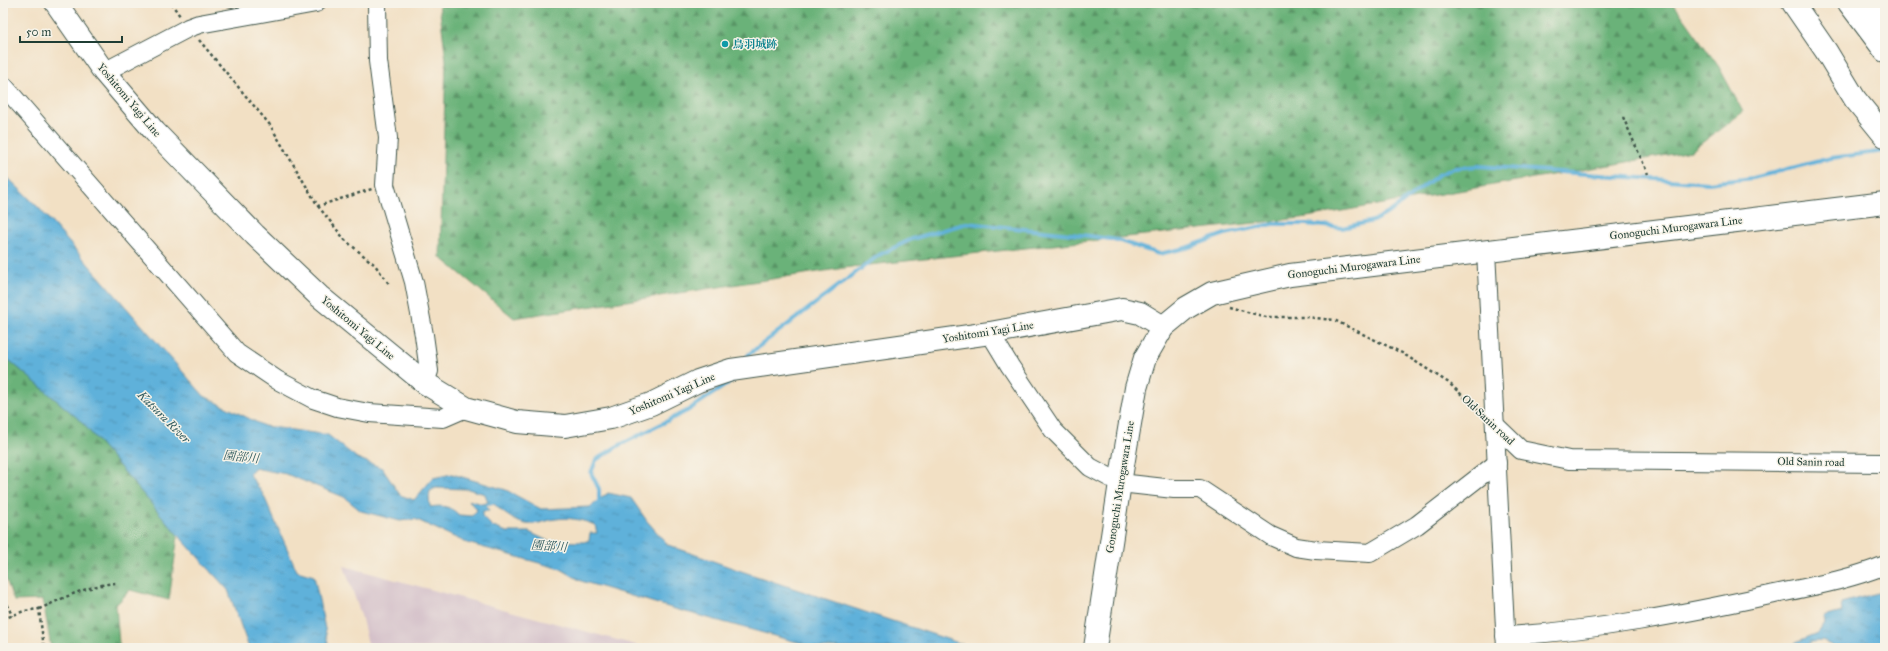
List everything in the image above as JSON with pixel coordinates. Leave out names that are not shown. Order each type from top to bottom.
[{"type":"main road","name":"Yoshitomi Yagi Line","points":[[56,3],[104,72],[155,132],[255,235],[319,296],[425,383],[466,408],[517,422],[565,426],[611,418],[651,404],[698,381],[731,370],[753,366],[990,333],[1122,309],[1140,313],[1163,327]]},
{"type":"main road","points":[[1793,3],[1826,51],[1855,99],[1884,134]]},
{"type":"main road","points":[[1849,3],[1885,51]]},
{"type":"main road","points":[[1873,3],[1885,19]]},
{"type":"main road","name":"Gonoguchi Murogawara Line","points":[[1095,648],[1120,483],[1138,381],[1145,358],[1163,327],[1186,308],[1212,293],[1290,275],[1486,250],[1885,203]]},
{"type":"street","points":[[104,72],[188,28],[316,3]]},
{"type":"street","points":[[376,3],[378,61],[388,138],[385,185],[414,282],[429,371],[425,383]]},
{"type":"street","points":[[3,85],[237,352],[271,376],[313,399],[337,407],[369,412],[443,418],[466,408]]},
{"type":"street","points":[[1486,250],[1506,643],[1542,634],[1696,612],[1840,580],[1885,565]]},
{"type":"street","points":[[990,333],[1010,366],[1053,430],[1090,467],[1120,483],[1174,489],[1200,489],[1271,536],[1296,547],[1316,550],[1370,553],[1417,525],[1497,463]]},
{"type":"street","name":"Old Sanin road","points":[[1495,425],[1521,450],[1569,460],[1885,463]]},
{"type":"path","points":[[188,28],[264,117],[318,206],[345,240],[374,265],[390,285]]},
{"type":"path","points":[[1623,117],[1648,174]]},
{"type":"path","points":[[318,206],[385,185]]},
{"type":"path","name":"Old Sanin road","points":[[1212,293],[1227,306],[1266,316],[1306,317],[1334,320],[1408,356],[1449,383],[1495,425]]},
{"type":"path","points":[[3,619],[24,611],[39,609],[100,584],[116,583]]},
{"type":"path","points":[[3,593],[12,616]]},
{"type":"path","points":[[39,609],[44,648]]},
{"type":"shaded area","points":[[344,566],[647,648],[369,648],[361,615]]},
{"type":"green space","points":[[439,3],[1673,3],[1719,67],[1743,112],[1691,151],[1301,218],[851,267],[514,318],[440,257],[446,60]]},
{"type":"green space","points":[[3,355],[81,421],[178,535],[169,600],[130,590],[116,605],[119,644],[122,648],[51,648],[43,600],[14,601],[3,571]]},
{"type":"water","points":[[3,173],[38,207],[204,396],[264,426],[328,435],[357,458],[382,468],[400,495],[414,500],[433,478],[452,474],[506,490],[541,509],[590,507],[608,493],[631,498],[647,521],[668,545],[741,571],[974,648],[819,648],[675,609],[581,581],[561,569],[467,543],[415,519],[400,521],[361,511],[344,497],[286,474],[254,468],[249,474],[263,494],[297,571],[314,576],[329,648],[249,648],[228,590],[178,535],[81,421],[3,355]],"holes":[[[436,488],[468,489],[485,494],[488,502],[483,504],[468,500],[477,510],[472,516],[459,515],[446,507],[430,507],[430,491]],[[494,504],[514,520],[522,523],[539,523],[561,518],[581,520],[595,525],[597,533],[590,533],[589,540],[584,542],[548,541],[529,532],[507,532],[493,527],[482,516],[483,511],[489,511],[486,506]]]},
{"type":"water","points":[[1885,591],[1885,648],[1837,648],[1822,641],[1812,642],[1803,648],[1792,648],[1796,642],[1818,633],[1825,623],[1824,617],[1842,612],[1841,603]]},
{"type":"waterway","points":[[745,360],[749,354],[879,255],[912,239],[967,223],[1117,240],[1159,254],[1186,248],[1225,234],[1273,224],[1306,224],[1342,228],[1373,221],[1390,212],[1438,175],[1454,168],[1478,166],[1708,183],[1753,178],[1831,158],[1885,151]]},
{"type":"waterway","points":[[599,506],[599,489],[591,473],[596,460],[616,447],[687,411],[733,380]]},
{"type":"place","name":"鳥羽城跡","points":[[725,44]]},
{"type":"water label","name":"Katsura River","points":[[164,417]]},
{"type":"water label","name":"園部川","points":[[241,457]]},
{"type":"water label","name":"園部川","points":[[549,546]]}]
